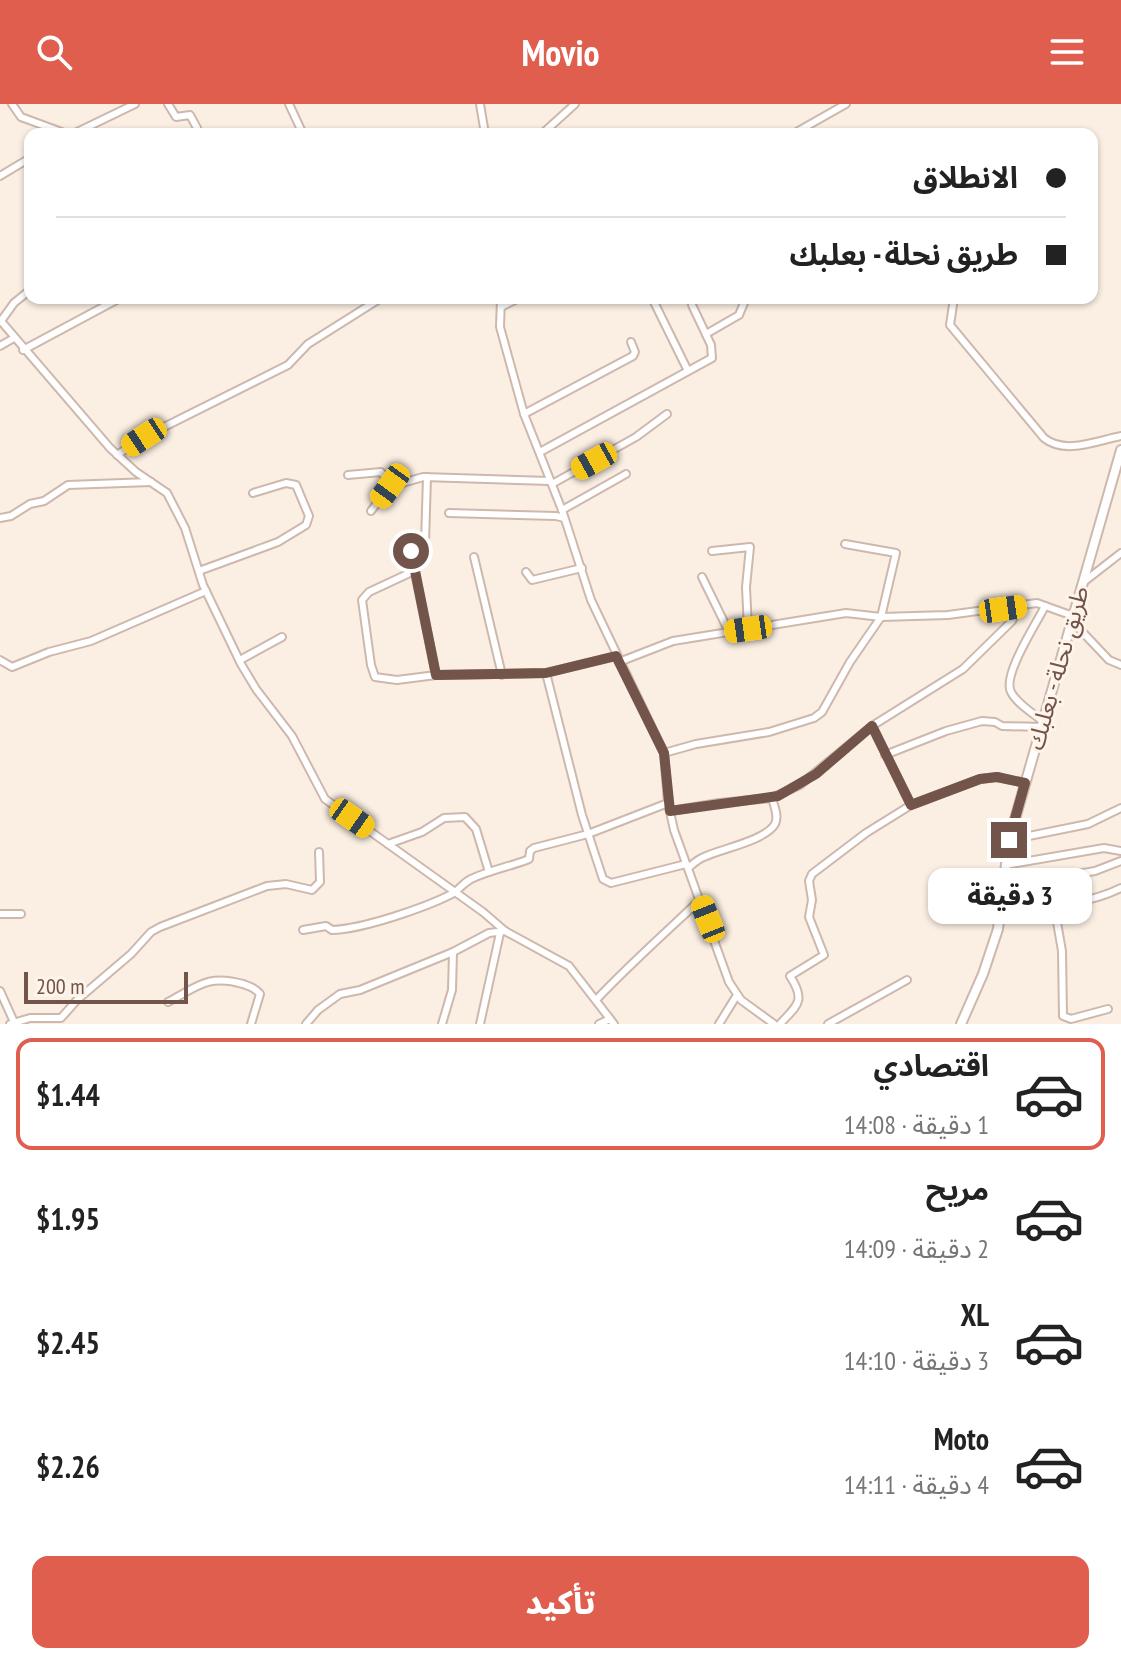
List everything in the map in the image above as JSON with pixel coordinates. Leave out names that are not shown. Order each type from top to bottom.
[{"type":"street","points":[[12,104],[18,115],[54,128]]},
{"type":"street","points":[[83,128],[135,104]]},
{"type":"street","points":[[168,104],[176,117],[190,115],[197,128]]},
{"type":"street","points":[[289,104],[300,128]]},
{"type":"street","points":[[480,104],[484,128]]},
{"type":"street","points":[[549,128],[575,104]]},
{"type":"street","points":[[804,128],[846,104]]},
{"type":"street","points":[[0,176],[24,162]]},
{"type":"street","points":[[24,295],[0,321],[117,455],[172,501],[185,528],[206,591],[240,660],[256,689],[292,736],[325,799],[456,892],[502,932],[569,966],[612,1021],[599,1024]]},
{"type":"street","points":[[23,350],[109,304]]},
{"type":"street","points":[[117,455],[144,437],[288,365],[308,344],[371,304]]},
{"type":"street","points":[[507,304],[501,307],[500,327],[524,414],[563,514],[591,600],[664,753],[669,807],[687,866],[729,982],[737,995],[777,1024],[795,1011],[797,987],[790,976],[824,955],[809,917],[810,877],[866,833],[911,805],[980,779],[997,777],[1025,783]]},
{"type":"street","points":[[655,304],[688,371]]},
{"type":"street","points":[[706,334],[739,315],[744,304]]},
{"type":"street","points":[[953,304],[950,325],[1053,446],[1065,448],[1121,436]]},
{"type":"street","points":[[540,452],[712,358],[706,334],[692,305]]},
{"type":"street","points":[[0,346],[14,338]]},
{"type":"street","points":[[524,414],[633,356],[635,352],[631,342]]},
{"type":"street","points":[[371,511],[390,486],[427,477],[551,483],[626,443],[667,414]]},
{"type":"street","name":"طريق نحلة - بعلبك","points":[[962,1022],[983,974],[1002,907],[1009,840],[1121,450]]},
{"type":"street","points":[[348,475],[381,472],[386,475],[390,486]]},
{"type":"street","points":[[449,513],[556,516],[626,474]]},
{"type":"street","points":[[427,477],[425,543],[411,551],[436,675]]},
{"type":"street","points":[[0,518],[44,501],[68,485],[152,482]]},
{"type":"street","points":[[199,571],[278,542],[306,525],[309,516],[296,485],[286,483],[253,493]]},
{"type":"street","points":[[664,753],[696,744],[769,732],[814,718],[827,707],[850,662],[881,617],[896,553],[845,544]]},
{"type":"street","points":[[712,551],[750,547],[746,587],[748,629]]},
{"type":"street","points":[[1085,581],[1121,553]]},
{"type":"street","points":[[474,557],[502,675]]},
{"type":"street","points":[[526,572],[532,580],[582,568]]},
{"type":"street","points":[[414,571],[369,592],[363,598],[375,677],[397,680],[436,675],[546,673],[617,659],[662,644],[846,613],[881,617],[948,615],[1037,603],[1072,619],[1109,660],[1121,665]]},
{"type":"street","points":[[702,577],[729,632]]},
{"type":"street","points":[[0,660],[12,667],[49,652],[91,641],[206,591]]},
{"type":"street","points":[[1043,724],[1012,695],[1009,684],[1025,641],[1045,606]]},
{"type":"street","points":[[303,930],[326,926],[334,931],[365,924],[456,892],[463,883],[529,859],[530,851],[534,848],[669,807],[772,798],[800,785],[872,726],[963,669],[1012,621],[1019,607]]},
{"type":"street","points":[[240,660],[282,637]]},
{"type":"street","points":[[546,673],[588,834],[606,883],[687,866],[705,856],[738,847],[771,828],[776,821],[772,798]]},
{"type":"street","points":[[885,755],[946,731],[982,721],[1002,726],[1043,724]]},
{"type":"street","points":[[872,726],[911,805]]},
{"type":"street","points":[[1009,840],[1088,824],[1121,808]]},
{"type":"street","points":[[388,844],[422,832],[444,818],[465,817],[476,829],[489,872]]},
{"type":"street","points":[[1005,865],[1104,848],[1121,851]]},
{"type":"street","points":[[0,991],[12,1023],[30,1018],[61,1018],[77,1000],[106,978],[151,932],[160,927],[267,886],[286,884],[312,890],[320,882],[319,852]]},
{"type":"street","points":[[1005,886],[1095,871],[1121,861]]},
{"type":"street","points":[[1002,907],[1075,904],[1121,888]]},
{"type":"street","points":[[596,1000],[700,900]]},
{"type":"street","points":[[1054,905],[1062,951],[1063,1016],[1071,1019],[1108,1009]]},
{"type":"street","points":[[0,914],[21,914]]},
{"type":"street","points":[[306,1024],[318,1010],[340,994],[360,990],[453,952],[489,933],[502,932]]},
{"type":"street","points":[[480,1024],[502,932]]},
{"type":"street","points":[[442,1024],[452,990],[453,952]]},
{"type":"street","points":[[168,1002],[212,980],[239,983],[257,989],[260,994],[251,1024]]},
{"type":"street","points":[[828,1024],[907,980]]},
{"type":"street","points":[[719,1024],[737,995]]},
{"type":"street","points":[[951,1024],[962,1022]]},
{"type":"route","points":[[411,551],[436,675],[546,673],[616,656],[664,753],[670,811],[778,796],[816,774],[872,726],[891,770],[911,805],[989,777],[1025,783],[1009,840]]}]
